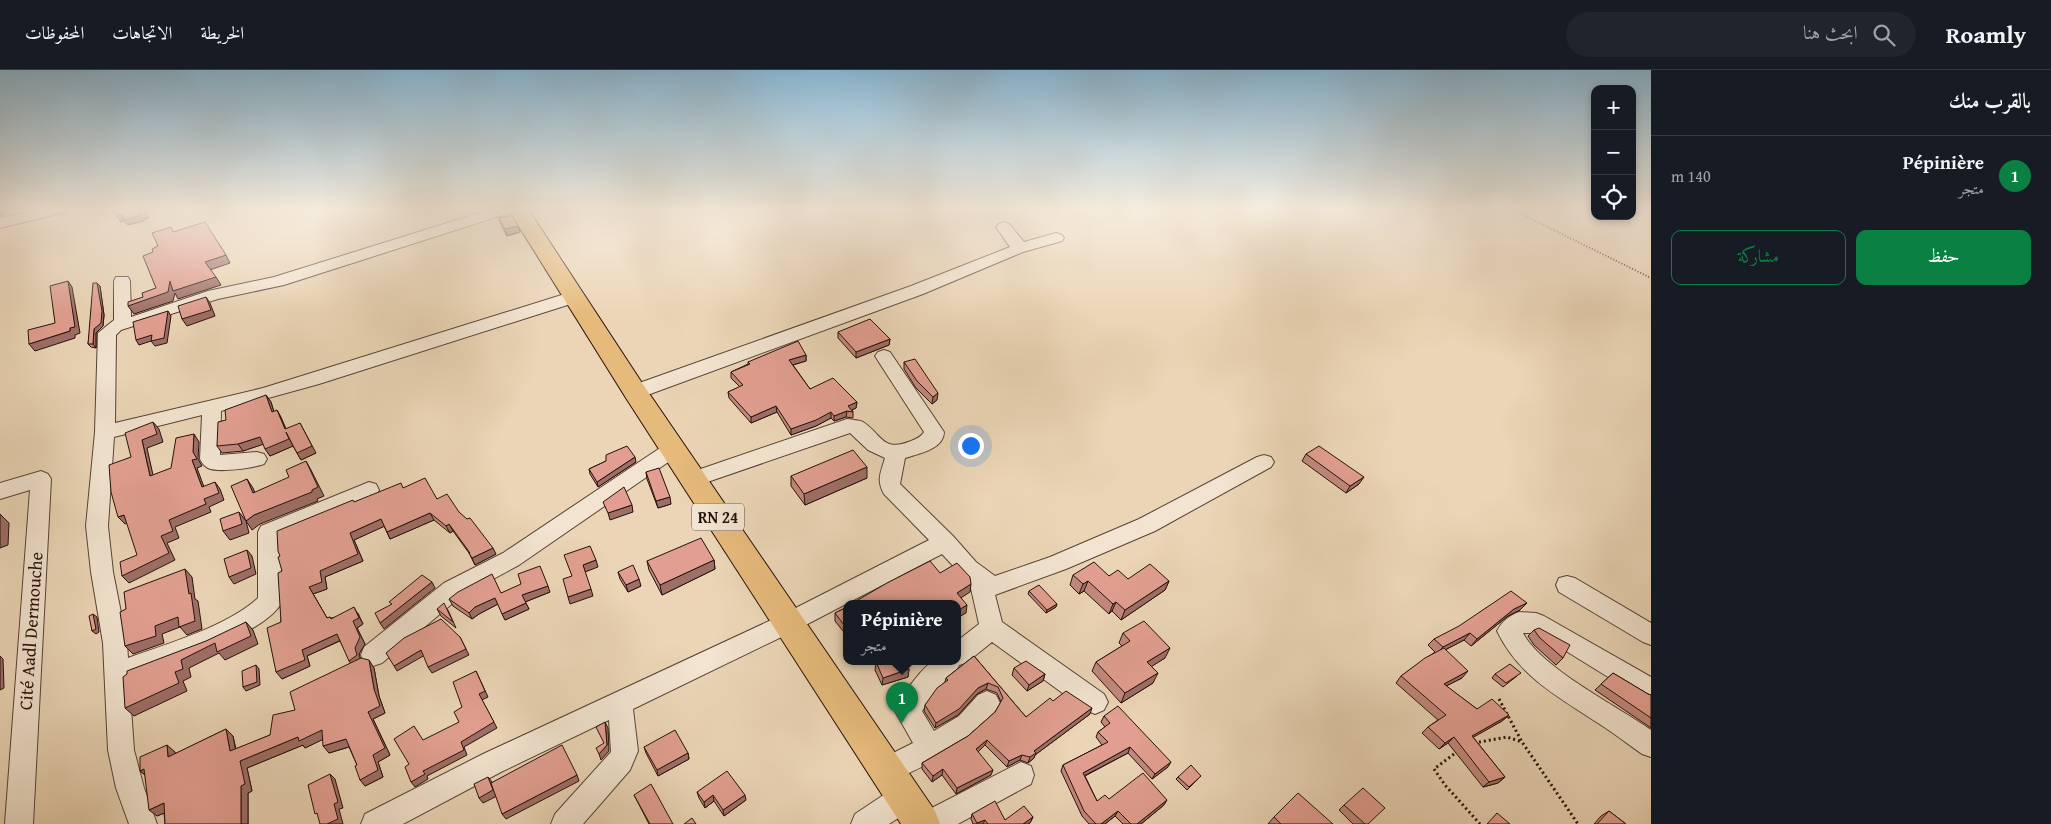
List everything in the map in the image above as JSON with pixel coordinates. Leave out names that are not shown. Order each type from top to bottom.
[{"type":"main road","name":"RN 24","points":[[540,244],[635,392],[922,824]]},
{"type":"street","points":[[116,326],[128,324],[214,295],[278,281],[395,244]]},
{"type":"street","points":[[1016,244],[1019,248]]},
{"type":"street","points":[[635,392],[917,290],[1019,248],[1033,244]]},
{"type":"street","points":[[122,281],[123,323],[107,333],[105,432],[97,526],[102,572],[114,643],[121,750],[130,788],[143,824]]},
{"type":"street","points":[[105,432],[212,407],[312,380],[574,297]]},
{"type":"street","points":[[693,479],[846,426],[856,427],[870,442],[882,450],[896,453],[930,441],[934,437],[934,432],[884,356]]},
{"type":"street","points":[[212,407],[210,460],[215,463],[257,459]]},
{"type":"street","points":[[373,655],[452,590],[510,560],[673,449]]},
{"type":"street","points":[[896,453],[889,482],[891,488],[980,579],[990,585],[997,586],[1058,563],[1147,525],[1264,462]]},
{"type":"street","name":"Cité Aadl Dermouche","points":[[0,491],[41,479],[19,824]]},
{"type":"street","points":[[116,674],[198,641],[258,614],[270,602],[269,532],[369,490]]},
{"type":"street","points":[[375,824],[492,763],[788,623],[945,542]]},
{"type":"street","points":[[980,579],[992,628],[1095,702]]},
{"type":"street","points":[[1567,585],[1651,635]]},
{"type":"street","points":[[1651,690],[1562,636],[1536,623],[1519,622],[1509,631],[1513,641],[1530,661],[1572,693],[1651,745]]},
{"type":"street","points":[[961,652],[992,628]]},
{"type":"street","points":[[930,748],[908,711],[930,679],[945,665]]},
{"type":"street","points":[[565,824],[621,761],[625,751],[620,703]]},
{"type":"street","points":[[886,770],[930,748],[968,724],[986,703]]},
{"type":"street","points":[[930,824],[1021,775]]},
{"type":"street","points":[[864,824],[904,798]]},
{"type":"path","points":[[1582,244],[1651,278]]},
{"type":"path","points":[[1499,699],[1522,742],[1578,824]]},
{"type":"path","points":[[1470,746],[1477,742],[1507,738],[1522,742]]},
{"type":"path","points":[[1462,750],[1434,769],[1480,824]]},
{"type":"building","points":[[157,244],[219,244],[226,255],[205,262],[216,277],[173,291],[170,281],[168,292],[128,306],[128,302],[143,297],[142,293],[156,288],[143,256],[153,252],[152,249],[158,246]]},
{"type":"building","points":[[68,281],[75,327],[70,328],[70,331],[29,344],[28,330],[55,323],[50,286]]},
{"type":"building","points":[[93,283],[97,283],[102,311],[101,323],[94,329],[93,344],[88,344]]},
{"type":"building","points":[[206,297],[211,310],[182,319],[178,306]]},
{"type":"building","points":[[168,311],[164,338],[151,341],[152,335],[136,340],[133,322]]},
{"type":"building","points":[[870,319],[890,339],[856,352],[838,332]]},
{"type":"building","points":[[798,341],[806,355],[789,360],[810,389],[833,378],[857,402],[848,406],[853,412],[847,411],[834,416],[831,412],[791,429],[776,406],[751,417],[728,392],[743,385],[731,372],[750,364],[748,362]]},
{"type":"building","points":[[915,359],[938,393],[933,397],[917,381],[904,362]]},
{"type":"building","points":[[266,395],[272,412],[277,410],[285,429],[300,423],[312,446],[297,453],[286,432],[289,439],[265,449],[260,437],[238,444],[217,446],[218,422],[226,420],[225,410]]},
{"type":"building","points":[[153,422],[157,434],[142,440],[150,476],[171,468],[176,438],[194,434],[193,452],[197,459],[192,460],[202,487],[215,482],[219,493],[204,499],[206,504],[169,520],[173,531],[161,536],[169,553],[122,576],[120,562],[137,555],[124,515],[118,517],[111,492],[109,465],[131,457],[125,433]]},
{"type":"building","points":[[627,446],[635,457],[597,482],[589,469],[606,461],[606,455]]},
{"type":"building","points":[[1319,446],[1364,477],[1350,486],[1306,454]]},
{"type":"building","points":[[853,450],[867,467],[804,494],[791,476]]},
{"type":"building","points":[[306,461],[318,487],[312,490],[312,492],[254,515],[246,521],[231,486],[247,479],[253,493],[289,477],[286,470]]},
{"type":"building","points":[[659,468],[670,497],[656,501],[646,472]]},
{"type":"building","points":[[425,478],[437,499],[447,494],[459,512],[467,519],[470,518],[493,548],[472,558],[449,524],[446,526],[430,513],[387,532],[381,519],[350,533],[358,554],[320,571],[322,582],[309,587],[327,618],[330,617],[331,619],[354,607],[359,618],[353,621],[360,637],[355,648],[357,655],[349,661],[337,634],[302,650],[305,660],[276,672],[267,628],[281,622],[278,573],[282,571],[278,557],[280,556],[277,531],[353,500],[354,502],[401,483],[403,488]]},
{"type":"building","points":[[624,487],[632,505],[608,513],[603,502]]},
{"type":"building","points":[[239,512],[242,524],[223,531],[220,519]]},
{"type":"building","points":[[701,538],[714,560],[660,585],[647,561]]},
{"type":"building","points":[[590,546],[596,560],[583,565],[591,589],[568,597],[563,579],[572,576],[564,555]]},
{"type":"building","points":[[247,550],[251,568],[229,577],[224,559]]},
{"type":"building","points":[[930,561],[940,573],[957,563],[970,577],[971,584],[957,593],[967,605],[961,609],[961,600],[858,600]]},
{"type":"building","points":[[1094,562],[1109,576],[1118,570],[1128,579],[1150,564],[1169,581],[1125,610],[1116,602],[1113,604],[1088,581],[1083,584],[1073,575]]},
{"type":"building","points":[[633,565],[639,579],[626,585],[618,572]]},
{"type":"building","points":[[540,566],[548,586],[522,595],[526,603],[502,614],[495,598],[475,607],[469,613],[449,599],[458,592],[492,574],[501,593],[521,584],[518,574]]},
{"type":"building","points":[[185,569],[195,621],[179,627],[178,617],[155,626],[156,636],[125,646],[120,612],[126,609],[124,592]]},
{"type":"building","points":[[422,575],[432,582],[380,623],[375,613],[392,604],[389,602]]},
{"type":"building","points":[[1039,585],[1057,604],[1047,610],[1029,591]]},
{"type":"building","points":[[1511,591],[1527,603],[1514,609],[1477,639],[1470,633],[1443,647],[1434,639],[1459,626]]},
{"type":"building","points":[[444,603],[453,622],[437,609]]},
{"type":"building","points":[[843,609],[843,624],[835,613]]},
{"type":"building","points":[[93,614],[96,629],[92,631],[89,616]]},
{"type":"building","points":[[441,619],[460,637],[466,649],[428,667],[421,650],[394,666],[386,653],[404,638]]},
{"type":"building","points":[[1144,621],[1170,648],[1147,662],[1158,673],[1125,693],[1096,662],[1130,641],[1123,633]]},
{"type":"building","points":[[246,622],[251,636],[217,652],[215,643],[181,660],[183,669],[175,672],[179,683],[125,708],[123,677],[127,674],[127,671],[206,641]]},
{"type":"building","points":[[1539,628],[1570,645],[1563,658],[1540,638],[1534,630]]},
{"type":"building","points":[[1444,648],[1468,671],[1444,684],[1477,709],[1492,699],[1509,715],[1472,736],[1505,777],[1489,782],[1454,737],[1445,743],[1428,727],[1446,715],[1401,676],[1425,658]]},
{"type":"building","points":[[974,656],[1026,717],[1050,698],[1053,701],[1066,691],[1092,708],[1034,751],[1036,753],[1030,757],[1022,755],[1009,761],[987,740],[976,749],[993,770],[957,788],[943,769],[933,776],[922,763],[968,736],[995,712],[1003,698],[998,687],[988,683],[978,688],[959,709],[936,723],[925,705],[937,688],[948,680],[946,678]]},
{"type":"building","points":[[361,658],[369,660],[374,689],[380,706],[368,712],[385,748],[373,755],[378,770],[360,780],[355,766],[357,765],[346,739],[323,746],[322,730],[299,741],[298,737],[240,761],[245,784],[241,786],[241,824],[165,824],[164,803],[149,810],[144,769],[140,771],[140,757],[167,745],[168,757],[226,729],[230,751],[270,735],[273,715],[295,710],[290,692]]},
{"type":"building","points":[[1026,661],[1045,674],[1029,685],[1014,668]]},
{"type":"building","points":[[1510,664],[1521,673],[1506,683],[1495,674]]},
{"type":"building","points":[[256,665],[257,682],[243,687],[242,671]]},
{"type":"building","points":[[877,665],[907,665],[909,669],[883,678]]},
{"type":"building","points":[[476,671],[485,691],[479,694],[494,722],[461,742],[464,750],[423,771],[425,774],[411,782],[405,767],[409,764],[394,739],[414,726],[423,740],[459,722],[454,712],[462,707],[453,682]]},
{"type":"building","points":[[1613,673],[1651,695],[1651,718],[1601,684]]},
{"type":"building","points":[[1118,706],[1171,762],[1155,774],[1130,747],[1083,773],[1097,801],[1105,795],[1109,799],[1143,773],[1167,800],[1137,824],[1131,824],[1118,811],[1101,824],[1096,824],[1084,811],[1063,765],[1108,742],[1098,732],[1110,723],[1104,716]]},
{"type":"building","points":[[605,722],[607,745],[599,754],[596,748],[604,743],[596,727]]},
{"type":"building","points":[[675,730],[688,753],[657,770],[644,747]]},
{"type":"building","points":[[562,745],[577,775],[502,814],[491,783]]},
{"type":"building","points":[[1191,765],[1201,776],[1189,787],[1178,777]]},
{"type":"building","points":[[727,771],[745,795],[723,810],[713,795],[704,802],[697,792]]},
{"type":"building","points":[[330,774],[338,802],[334,804],[338,819],[327,824],[320,824],[317,813],[315,814],[308,785]]},
{"type":"building","points":[[488,777],[493,790],[479,798],[474,784]]},
{"type":"building","points":[[651,784],[673,824],[650,824],[634,795]]},
{"type":"building","points":[[1363,788],[1385,808],[1368,824],[1365,824],[1344,805]]},
{"type":"building","points":[[1298,793],[1333,824],[1281,824],[1274,817]]},
{"type":"building","points":[[995,801],[1005,820],[1024,806],[1033,817],[1023,824],[988,824],[985,820],[977,823],[972,814]]},
{"type":"building","points":[[1609,811],[1626,824],[1597,824]]},
{"type":"building","points":[[1497,813],[1510,824],[1487,824]]},
{"type":"building","points":[[692,818],[696,824],[684,824]]},
{"type":"place","name":"Pépinière","points":[[902,723]]}]
